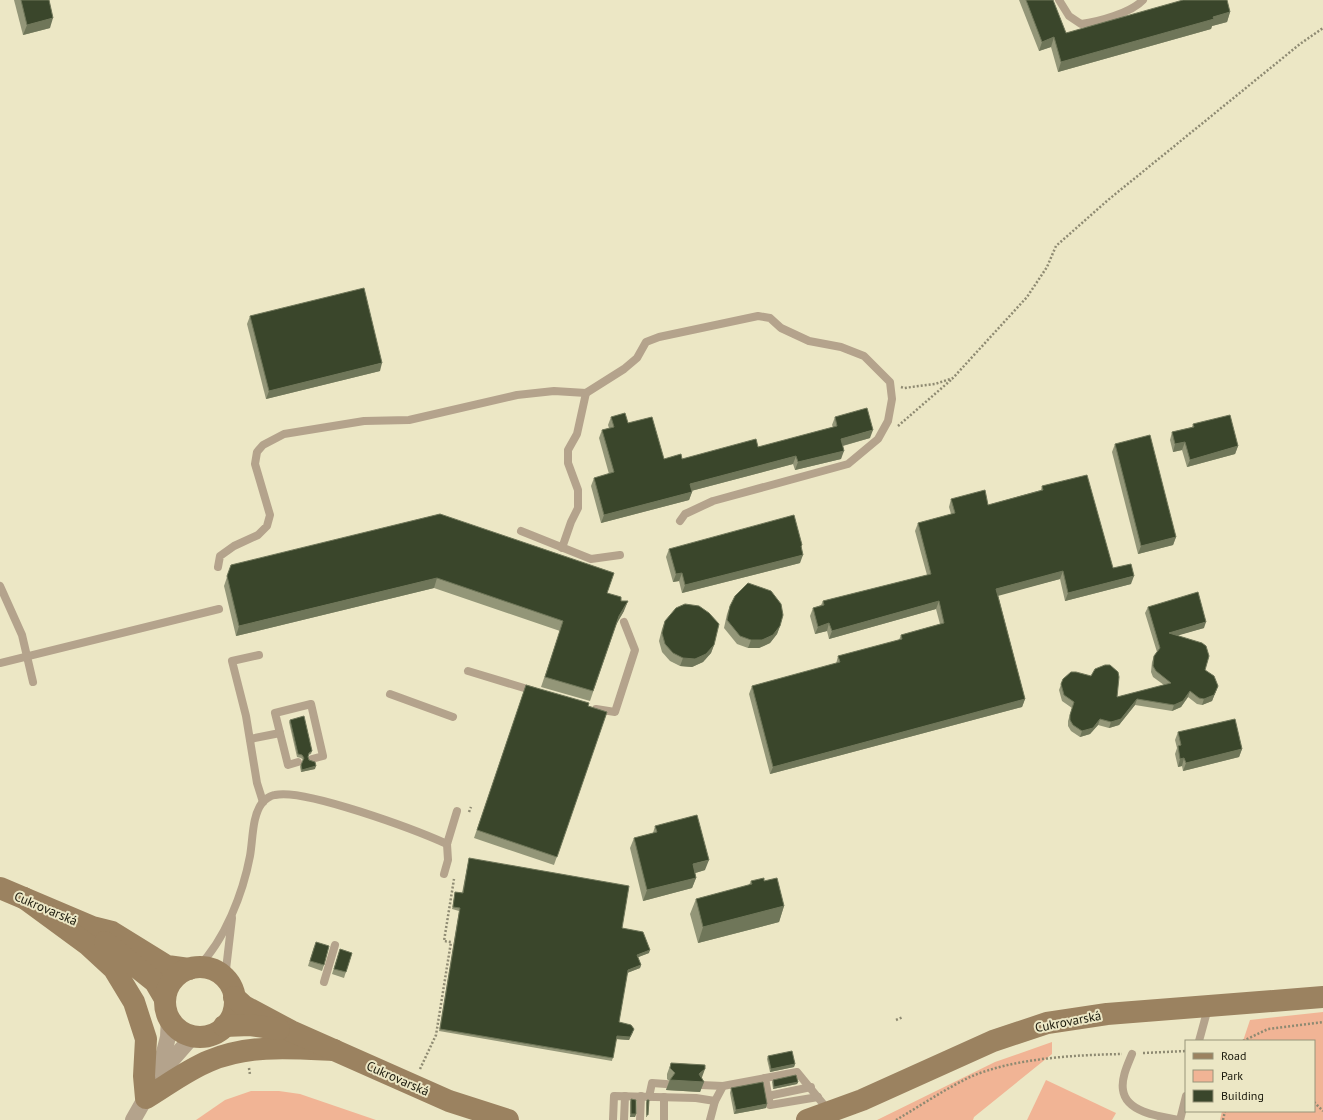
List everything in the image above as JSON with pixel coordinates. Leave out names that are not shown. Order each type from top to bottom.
[{"type":"main road","name":"Cukrovarská","points":[[0,888],[92,928],[112,932],[168,966],[208,968],[217,972],[244,1006],[291,1031],[449,1101],[508,1120]]},
{"type":"main road","points":[[24,898],[88,945],[114,969],[134,1002],[146,1039],[144,1076],[146,1098],[209,1061],[246,1050],[283,1048],[334,1050]]},
{"type":"main road","name":"Cukrovarská","points":[[92,928],[103,940],[155,982],[175,1027],[183,1033],[193,1036],[210,1035],[224,1026],[250,1025],[291,1031]]},
{"type":"main road","points":[[167,1009],[168,986],[177,976],[193,968]]},
{"type":"main road","points":[[224,1026],[231,1018],[234,1008],[230,988]]},
{"type":"main road","name":"Cukrovarská","points":[[807,1120],[824,1105],[993,1041],[1047,1023],[1107,1014],[1323,997]]},
{"type":"street","points":[[158,1076],[168,1037],[167,1009]]},
{"type":"street","points":[[133,1120],[158,1076],[193,1036]]},
{"type":"lane","points":[[1059,0],[1069,16],[1081,24],[1094,22],[1137,6],[1143,0]]},
{"type":"lane","points":[[218,567],[220,556],[234,546],[258,535],[267,526],[270,515],[255,464],[257,452],[263,445],[284,434],[364,421],[409,420],[517,395],[554,391],[586,393],[624,369],[637,358],[646,342],[659,337],[758,316],[770,318],[781,328],[809,341],[841,347],[864,356],[890,382],[892,399],[888,421],[878,439],[848,464],[713,501],[685,514],[680,521]]},
{"type":"lane","points":[[562,548],[570,522],[578,508],[578,490],[568,463],[568,450],[577,434],[586,393]]},
{"type":"lane","points":[[521,531],[591,560],[620,555]]},
{"type":"lane","points":[[0,586],[22,635],[33,682]]},
{"type":"lane","points":[[0,663],[219,609]]},
{"type":"lane","points":[[590,707],[615,712],[635,650],[624,622]]},
{"type":"lane","points":[[259,655],[232,661],[250,739],[257,783],[263,802]]},
{"type":"lane","points":[[468,671],[546,694]]},
{"type":"lane","points":[[390,694],[453,717]]},
{"type":"lane","points":[[298,762],[288,765],[275,713],[311,704],[323,756],[312,759]]},
{"type":"lane","points":[[250,739],[280,733]]},
{"type":"lane","points":[[193,968],[208,957],[232,913],[239,897],[250,856],[257,812],[263,802],[274,794],[294,795],[322,800],[447,844]]},
{"type":"lane","points":[[444,874],[448,860],[447,844],[457,811]]},
{"type":"lane","points":[[230,988],[232,913]]},
{"type":"lane","points":[[324,982],[335,945]]},
{"type":"lane","points":[[1199,1040],[1208,1007]]},
{"type":"lane","points":[[1132,1054],[1125,1072],[1123,1090],[1131,1104],[1148,1114],[1180,1120],[1185,1100]]},
{"type":"lane","points":[[701,1086],[723,1086],[797,1072],[811,1087],[824,1105]]},
{"type":"lane","points":[[765,1078],[770,1105],[824,1105]]},
{"type":"lane","points":[[640,1120],[645,1096],[652,1083],[666,1084]]},
{"type":"lane","points":[[710,1120],[715,1101],[723,1086]]},
{"type":"lane","points":[[768,1096],[811,1087]]},
{"type":"lane","points":[[613,1120],[614,1096],[696,1098],[715,1101]]},
{"type":"lane","points":[[624,1120],[625,1096]]},
{"type":"lane","points":[[664,1097],[664,1120]]},
{"type":"path","points":[[878,439],[901,424],[953,378],[1027,297],[1047,267],[1056,246],[1108,200],[1300,44],[1323,28]]},
{"type":"path","points":[[890,382],[904,388],[935,384],[953,378]]},
{"type":"path","points":[[468,814],[471,807]]},
{"type":"path","points":[[419,1072],[436,1035],[451,942],[444,941],[455,871]]},
{"type":"path","points":[[896,1020],[903,1017]]},
{"type":"path","points":[[1248,1040],[1268,1029],[1323,1022]]},
{"type":"path","points":[[896,1120],[970,1077],[1000,1068],[1048,1059],[1185,1051]]},
{"type":"path","points":[[1315,1103],[1323,1111]]},
{"type":"green space","points":[[1323,1012],[1323,1120],[1220,1120],[1222,1112],[1315,1112],[1315,1040],[1243,1040],[1250,1020]]},
{"type":"green space","points":[[1052,1042],[1052,1054],[974,1117],[973,1120],[877,1120],[995,1062]]},
{"type":"green space","points":[[1046,1080],[1116,1113],[1112,1120],[1027,1120]]},
{"type":"green space","points":[[251,1091],[279,1091],[300,1094],[376,1120],[196,1120],[225,1100]]},
{"type":"building","points":[[21,0],[49,0],[53,18],[27,25]]},
{"type":"building","points":[[1026,0],[1053,0],[1066,33],[1183,0],[1227,0],[1230,12],[1213,17],[1214,19],[1061,62],[1054,37],[1042,42]]},
{"type":"building","points":[[364,288],[382,363],[269,391],[250,316]]},
{"type":"building","points":[[867,408],[873,430],[841,439],[844,451],[798,462],[796,456],[690,484],[692,492],[604,515],[594,478],[614,472],[602,430],[614,427],[611,417],[625,413],[628,423],[652,417],[664,459],[681,454],[682,459],[756,439],[758,447],[837,426],[835,417]]},
{"type":"building","points":[[1230,415],[1238,446],[1190,460],[1185,442],[1175,444],[1172,432],[1194,427],[1193,424]]},
{"type":"building","points":[[1150,435],[1176,537],[1141,546],[1115,444]]},
{"type":"building","points":[[1087,475],[1113,568],[1131,564],[1134,576],[1068,593],[1063,571],[996,589],[1025,699],[773,767],[752,686],[840,662],[838,656],[902,639],[901,635],[944,623],[939,601],[832,631],[829,623],[818,627],[813,608],[824,605],[823,601],[931,574],[918,523],[955,513],[951,499],[985,490],[988,505],[1043,490],[1042,486]]},
{"type":"building","points":[[440,514],[614,573],[607,593],[621,597],[621,601],[628,601],[619,616],[593,691],[545,677],[563,621],[437,578],[239,626],[227,576],[231,565]]},
{"type":"building","points":[[794,515],[802,545],[803,555],[685,585],[682,573],[676,574],[669,549]]},
{"type":"building","points":[[748,583],[771,591],[781,604],[783,615],[780,626],[773,635],[762,640],[751,640],[740,636],[727,620],[730,606],[735,596]]},
{"type":"building","points":[[1198,592],[1206,622],[1169,633],[1202,643],[1206,646],[1209,656],[1205,670],[1214,676],[1218,686],[1214,695],[1204,699],[1199,698],[1190,691],[1183,701],[1174,705],[1137,699],[1121,719],[1111,722],[1100,719],[1093,728],[1082,731],[1073,725],[1070,720],[1070,715],[1074,702],[1064,695],[1061,684],[1063,679],[1071,672],[1091,676],[1095,669],[1105,665],[1110,665],[1118,672],[1117,697],[1171,683],[1156,671],[1153,666],[1154,656],[1160,648],[1148,607]]},
{"type":"building","points":[[685,604],[699,606],[709,613],[719,624],[714,645],[706,654],[695,659],[683,658],[673,653],[665,644],[662,633],[665,621],[676,608]]},
{"type":"building","points":[[526,685],[589,703],[588,706],[607,712],[557,857],[477,830]]},
{"type":"building","points":[[304,716],[312,751],[309,753],[308,757],[309,760],[315,762],[316,766],[302,770],[301,765],[304,758],[302,755],[298,754],[290,720]]},
{"type":"building","points":[[1235,719],[1242,749],[1186,763],[1184,758],[1180,759],[1178,746],[1181,745],[1178,732]]},
{"type":"building","points":[[697,815],[709,860],[693,864],[696,878],[647,890],[634,838],[657,832],[655,826]]},
{"type":"building","points":[[469,858],[629,886],[622,928],[643,932],[650,950],[637,955],[641,965],[628,970],[619,1022],[631,1025],[634,1029],[630,1037],[617,1036],[613,1058],[440,1029],[460,908],[453,907],[455,892],[463,893]]},
{"type":"building","points":[[764,878],[764,881],[777,878],[784,906],[703,927],[696,899],[752,884],[751,881]]},
{"type":"building","points":[[316,942],[329,946],[324,965],[310,961]]},
{"type":"building","points":[[340,949],[352,953],[346,972],[334,969]]},
{"type":"building","points":[[792,1051],[795,1064],[771,1069],[768,1056]]},
{"type":"building","points":[[671,1063],[705,1065],[705,1069],[699,1074],[704,1082],[670,1080],[675,1073],[670,1068]]},
{"type":"building","points":[[796,1075],[798,1082],[774,1087],[773,1080]]},
{"type":"building","points":[[763,1082],[767,1104],[736,1110],[731,1088]]},
{"type":"building","points":[[631,1099],[636,1100],[636,1114],[631,1114]]},
{"type":"building","points":[[647,1100],[649,1100],[648,1115],[647,1115]]}]
